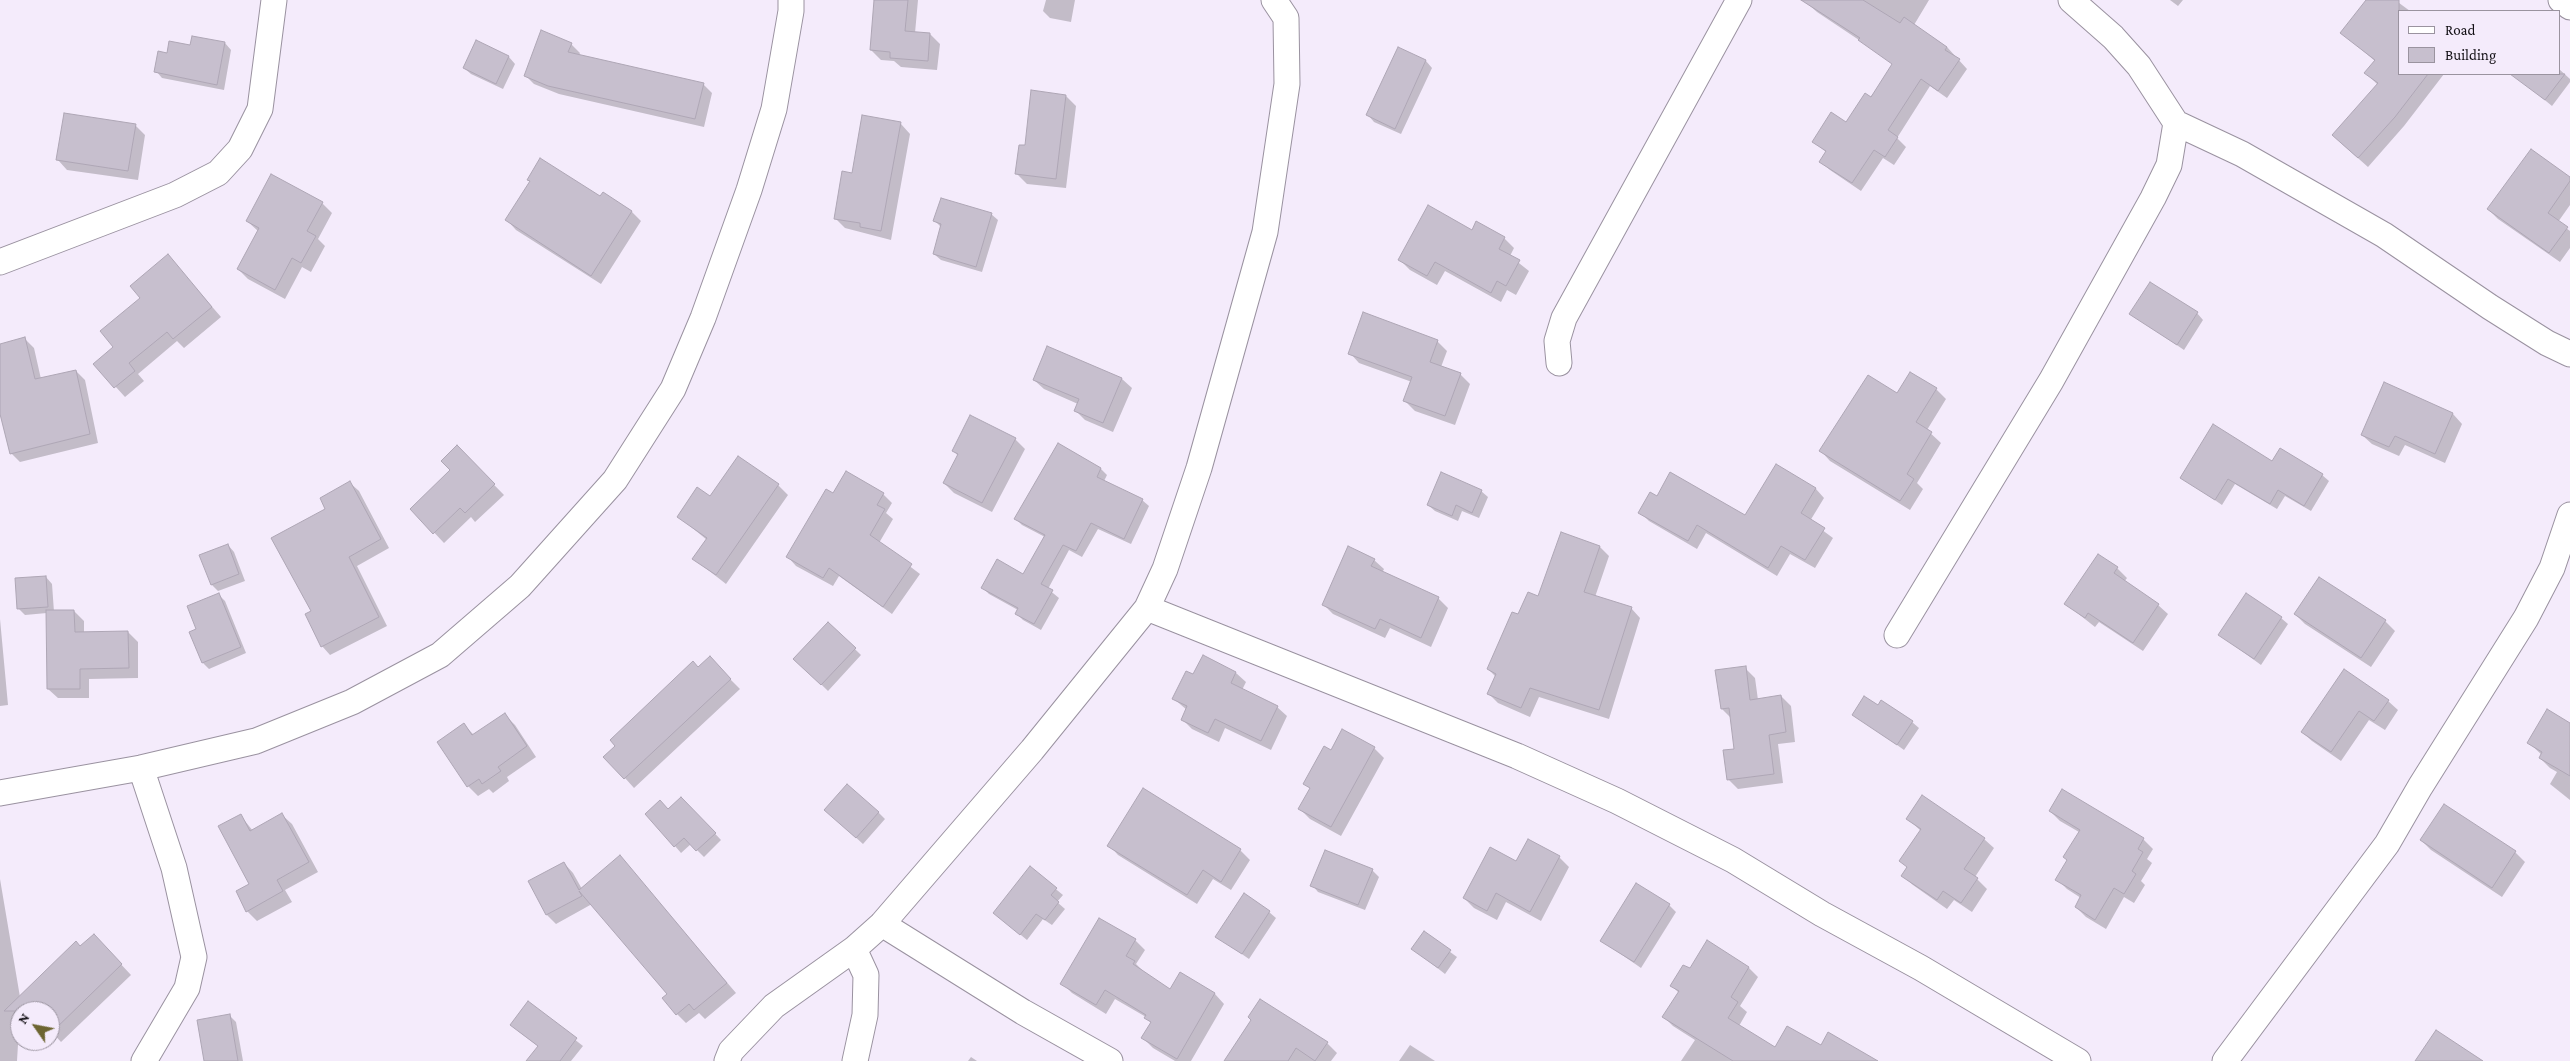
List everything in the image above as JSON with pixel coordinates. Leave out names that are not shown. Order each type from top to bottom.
[{"type":"street","points":[[0,262],[176,195],[218,173],[240,149],[260,109],[274,0]]},
{"type":"street","points":[[0,793],[141,768],[256,741],[352,702],[440,654],[520,586],[615,480],[673,389],[706,309],[750,190],[774,109],[791,10],[791,0]]},
{"type":"street","points":[[726,1061],[731,1051],[774,1006],[854,949],[882,924],[1032,750],[1147,608],[1165,569],[1199,468],[1265,232],[1287,84],[1286,18],[1274,0]]},
{"type":"street","points":[[1559,363],[1557,341],[1564,318],[1739,0]]},
{"type":"street","points":[[2071,0],[2112,37],[2139,66],[2176,123],[2242,154],[2384,235],[2547,343],[2570,354]]},
{"type":"street","points":[[2561,0],[2570,7]]},
{"type":"street","points":[[1896,635],[2051,381],[2153,198],[2169,165],[2176,123]]},
{"type":"street","points":[[2225,1061],[2387,844],[2420,787],[2526,618],[2552,568],[2570,515]]},
{"type":"street","points":[[1147,608],[1517,756],[1617,801],[1733,860],[2078,1061]]},
{"type":"street","points":[[141,768],[174,868],[194,957],[187,988],[144,1061]]},
{"type":"street","points":[[882,924],[1023,1012],[1110,1061]]},
{"type":"street","points":[[854,949],[866,975],[864,1016],[855,1061]]},
{"type":"building","points":[[874,0],[908,0],[905,31],[930,33],[928,61],[890,58],[890,52],[870,50]]},
{"type":"building","points":[[1801,0],[1863,0],[1900,23],[1904,17],[1947,47],[1945,50],[1960,59],[1938,91],[1921,79],[1888,130],[1898,137],[1885,157],[1874,150],[1852,183],[1819,162],[1826,151],[1812,142],[1831,112],[1846,122],[1865,93],[1871,97],[1892,64],[1858,40],[1860,38]]},
{"type":"building","points":[[2366,0],[2399,0],[2398,75],[2427,75],[2395,117],[2358,158],[2332,135],[2378,83],[2364,73],[2375,60],[2340,33]]},
{"type":"building","points":[[541,30],[572,43],[568,52],[704,83],[695,119],[548,86],[524,76]]},
{"type":"building","points":[[192,36],[225,42],[217,85],[154,72],[158,51],[167,53],[169,41],[190,45]]},
{"type":"building","points":[[476,40],[509,56],[496,84],[463,68]]},
{"type":"building","points":[[1398,47],[1426,60],[1395,129],[1366,115]]},
{"type":"building","points":[[2565,74],[2545,100],[2511,75]]},
{"type":"building","points":[[1031,90],[1066,95],[1056,179],[1015,174],[1019,145],[1025,145]]},
{"type":"building","points":[[64,113],[136,124],[128,171],[56,160]]},
{"type":"building","points":[[862,115],[901,122],[881,231],[860,227],[860,223],[834,219],[842,171],[852,173]]},
{"type":"building","points":[[2531,149],[2570,177],[2570,181],[2548,213],[2568,227],[2549,253],[2487,209]]},
{"type":"building","points":[[540,158],[600,196],[603,192],[632,211],[591,276],[505,220],[530,181],[527,180]]},
{"type":"building","points":[[271,174],[323,202],[307,231],[316,236],[301,263],[292,258],[275,290],[237,269],[259,228],[246,221]]},
{"type":"building","points":[[941,198],[992,213],[976,267],[933,254],[941,224],[933,221]]},
{"type":"building","points":[[1428,205],[1472,230],[1476,221],[1505,237],[1499,249],[1520,260],[1506,286],[1497,281],[1491,293],[1435,262],[1427,276],[1398,260]]},
{"type":"building","points":[[168,254],[212,307],[173,339],[167,332],[129,363],[135,371],[114,388],[93,364],[113,347],[100,331],[140,298],[130,286]]},
{"type":"building","points":[[2150,282],[2198,312],[2177,345],[2129,314]]},
{"type":"building","points":[[1363,312],[1438,340],[1430,362],[1461,373],[1445,416],[1403,401],[1412,377],[1348,354]]},
{"type":"building","points":[[25,337],[35,379],[76,370],[90,434],[10,454],[0,414],[0,344]]},
{"type":"building","points":[[1047,346],[1122,378],[1103,423],[1074,411],[1079,399],[1033,380]]},
{"type":"building","points":[[1910,372],[1937,388],[1916,422],[1932,432],[1907,474],[1914,479],[1900,501],[1819,451],[1868,375],[1897,393]]},
{"type":"building","points":[[2384,382],[2453,413],[2435,454],[2395,436],[2389,447],[2361,435]]},
{"type":"building","points":[[970,415],[1016,438],[982,503],[943,483],[958,454],[952,451]]},
{"type":"building","points":[[2213,424],[2272,461],[2280,448],[2323,474],[2304,506],[2278,490],[2270,504],[2228,479],[2215,500],[2180,478]]},
{"type":"building","points":[[1058,443],[1101,468],[1097,477],[1143,499],[1124,539],[1091,523],[1076,551],[1063,545],[1041,584],[1053,590],[1034,624],[1015,614],[1018,608],[981,588],[997,559],[1023,574],[1045,535],[1014,519]]},
{"type":"building","points":[[457,445],[495,484],[465,513],[460,508],[433,534],[410,509],[450,470],[441,461]]},
{"type":"building","points":[[738,456],[779,484],[716,575],[692,559],[707,538],[677,517],[697,487],[710,496]]},
{"type":"building","points":[[1776,464],[1816,488],[1801,513],[1825,528],[1805,560],[1781,546],[1768,568],[1697,525],[1688,541],[1638,513],[1650,492],[1657,496],[1670,472],[1745,515]]},
{"type":"building","points":[[846,471],[884,493],[877,505],[885,509],[870,535],[912,564],[883,607],[829,568],[823,578],[786,557],[826,489],[833,493]]},
{"type":"building","points":[[1441,472],[1482,490],[1472,513],[1456,505],[1452,516],[1427,505]]},
{"type":"building","points":[[350,481],[381,539],[349,557],[379,617],[321,647],[305,614],[311,611],[271,538],[325,509],[320,498]]},
{"type":"building","points":[[1561,532],[1600,546],[1584,592],[1632,607],[1599,710],[1530,688],[1521,708],[1487,694],[1496,674],[1487,669],[1512,612],[1518,614],[1528,592],[1538,596]]},
{"type":"building","points":[[228,544],[239,574],[211,585],[199,555]]},
{"type":"building","points":[[1348,546],[1375,559],[1371,566],[1439,597],[1421,638],[1380,619],[1375,629],[1322,605]]},
{"type":"building","points":[[2098,554],[2118,567],[2114,573],[2159,604],[2133,643],[2088,613],[2085,618],[2064,604]]},
{"type":"building","points":[[46,576],[48,607],[17,609],[15,578]]},
{"type":"building","points":[[2319,577],[2386,620],[2361,658],[2294,614]]},
{"type":"building","points":[[219,593],[241,647],[202,663],[189,632],[196,629],[187,606]]},
{"type":"building","points":[[2246,593],[2282,617],[2254,659],[2218,635]]},
{"type":"building","points":[[46,610],[74,610],[75,632],[128,631],[129,668],[80,669],[80,689],[47,689]]},
{"type":"building","points":[[828,622],[856,648],[821,685],[793,659]]},
{"type":"building","points":[[1203,655],[1236,672],[1231,683],[1278,706],[1261,741],[1215,719],[1208,733],[1181,720],[1187,706],[1172,699],[1186,671],[1193,674]]},
{"type":"building","points":[[710,656],[731,679],[624,779],[603,757],[615,746],[610,740],[693,661],[698,667]]},
{"type":"building","points":[[1746,666],[1750,700],[1781,695],[1786,732],[1769,735],[1774,774],[1727,780],[1723,750],[1734,749],[1729,708],[1721,709],[1715,670]]},
{"type":"building","points":[[2344,669],[2389,700],[2374,721],[2359,711],[2331,752],[2301,732]]},
{"type":"building","points":[[1864,696],[1878,705],[1881,700],[1913,721],[1897,745],[1852,715]]},
{"type":"building","points":[[2547,709],[2570,723],[2570,776],[2539,758],[2542,752],[2527,743]]},
{"type":"building","points":[[505,713],[527,746],[498,767],[501,771],[482,784],[479,779],[467,787],[437,742],[464,723],[472,735]]},
{"type":"building","points":[[1342,729],[1375,747],[1331,827],[1298,809],[1310,788],[1303,784],[1324,746],[1331,750]]},
{"type":"building","points":[[847,784],[879,812],[856,838],[824,810]]},
{"type":"building","points":[[1143,788],[1241,849],[1221,882],[1203,870],[1187,895],[1107,846]]},
{"type":"building","points":[[2062,789],[2144,838],[2138,849],[2143,852],[2132,871],[2136,874],[2124,894],[2114,888],[2095,920],[2075,907],[2081,895],[2055,880],[2067,860],[2063,857],[2080,830],[2049,811]]},
{"type":"building","points":[[1922,795],[1985,838],[1964,869],[1978,878],[1961,903],[1943,891],[1937,900],[1901,876],[1907,867],[1899,861],[1921,829],[1906,819]]},
{"type":"building","points":[[681,797],[716,833],[696,851],[684,838],[674,847],[645,814],[660,800],[668,809]]},
{"type":"building","points":[[2444,804],[2516,851],[2492,888],[2420,840]]},
{"type":"building","points":[[282,813],[309,862],[277,880],[283,891],[246,912],[236,891],[249,884],[218,826],[241,814],[250,831]]},
{"type":"building","points":[[1528,839],[1560,856],[1530,912],[1496,893],[1487,911],[1463,898],[1490,847],[1516,861]]},
{"type":"building","points":[[1325,850],[1373,869],[1358,905],[1310,886]]},
{"type":"building","points":[[620,855],[727,983],[694,1010],[689,1004],[676,1015],[662,998],[667,994],[579,891],[582,896],[546,915],[528,881],[564,862],[579,890]]},
{"type":"building","points":[[1030,866],[1057,888],[1051,895],[1059,902],[1045,920],[1036,914],[1020,935],[993,913]]},
{"type":"building","points":[[1636,883],[1670,904],[1634,962],[1600,941]]},
{"type":"building","points":[[1244,893],[1270,911],[1242,954],[1215,937]]},
{"type":"building","points":[[1099,918],[1136,939],[1126,956],[1135,961],[1133,964],[1170,989],[1180,972],[1215,993],[1177,1059],[1141,1038],[1151,1022],[1144,1018],[1146,1015],[1105,990],[1096,1005],[1060,984]]},
{"type":"building","points":[[1424,931],[1451,950],[1438,968],[1411,949]]},
{"type":"building","points":[[94,934],[122,964],[60,1024],[60,1001],[14,1001],[76,941],[80,946]]},
{"type":"building","points":[[1707,940],[1749,967],[1731,997],[1738,1002],[1728,1018],[1775,1047],[1787,1026],[1821,1045],[1828,1032],[1878,1061],[1733,1061],[1662,1017],[1679,991],[1670,986],[1683,965],[1690,968]]},
{"type":"building","points":[[1260,999],[1328,1042],[1315,1061],[1296,1048],[1288,1061],[1224,1061],[1251,1020],[1248,1017]]},
{"type":"building","points":[[528,1001],[577,1038],[560,1061],[526,1061],[538,1046],[510,1025]]},
{"type":"building","points":[[10,1005],[10,1011],[4,1011]]},
{"type":"building","points":[[230,1014],[238,1061],[204,1061],[197,1020]]},
{"type":"building","points":[[2436,1030],[2483,1061],[2415,1061]]}]
